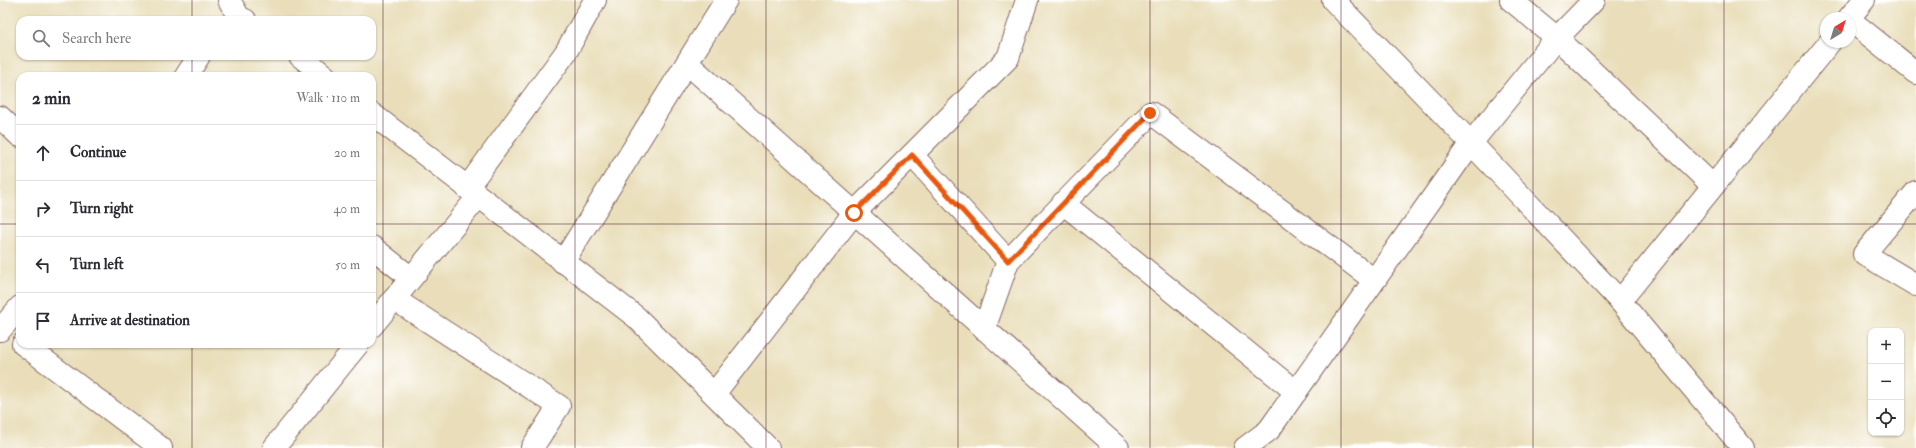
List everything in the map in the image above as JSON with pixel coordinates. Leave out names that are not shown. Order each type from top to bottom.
[{"type":"street","points":[[229,0],[239,16]]},
{"type":"street","points":[[376,321],[411,278],[472,192],[566,52],[595,0]]},
{"type":"street","points":[[563,262],[726,0]]},
{"type":"street","points":[[714,394],[854,213],[1008,58],[1027,0]]},
{"type":"street","points":[[1333,0],[1620,301],[1743,448]]},
{"type":"street","points":[[1511,0],[1557,38],[1713,186]]},
{"type":"street","points":[[1245,448],[1269,430],[1471,143],[1557,38],[1594,0]]},
{"type":"street","points":[[1855,12],[1864,0]]},
{"type":"street","points":[[1856,24],[1916,73]]},
{"type":"street","points":[[1620,301],[1825,48]]},
{"type":"street","points":[[189,72],[196,60]]},
{"type":"street","points":[[305,60],[320,72]]},
{"type":"street","points":[[687,63],[1118,448]]},
{"type":"street","points":[[984,329],[1008,261],[1150,113],[1374,280]]},
{"type":"street","points":[[0,117],[16,132]]},
{"type":"street","points":[[376,117],[636,318],[768,448]]},
{"type":"street","points":[[912,155],[1008,261]]},
{"type":"street","points":[[1916,192],[1864,254],[1916,285]]},
{"type":"street","points":[[1063,203],[1296,392]]},
{"type":"street","points":[[376,249],[411,278]]},
{"type":"street","points":[[394,299],[559,406],[532,448]]},
{"type":"street","points":[[16,312],[1,329],[16,339]]},
{"type":"street","points":[[28,348],[161,448]]},
{"type":"street","points":[[274,448],[355,348]]},
{"type":"route","points":[[854,213],[912,155],[1008,261],[1150,113]]}]
